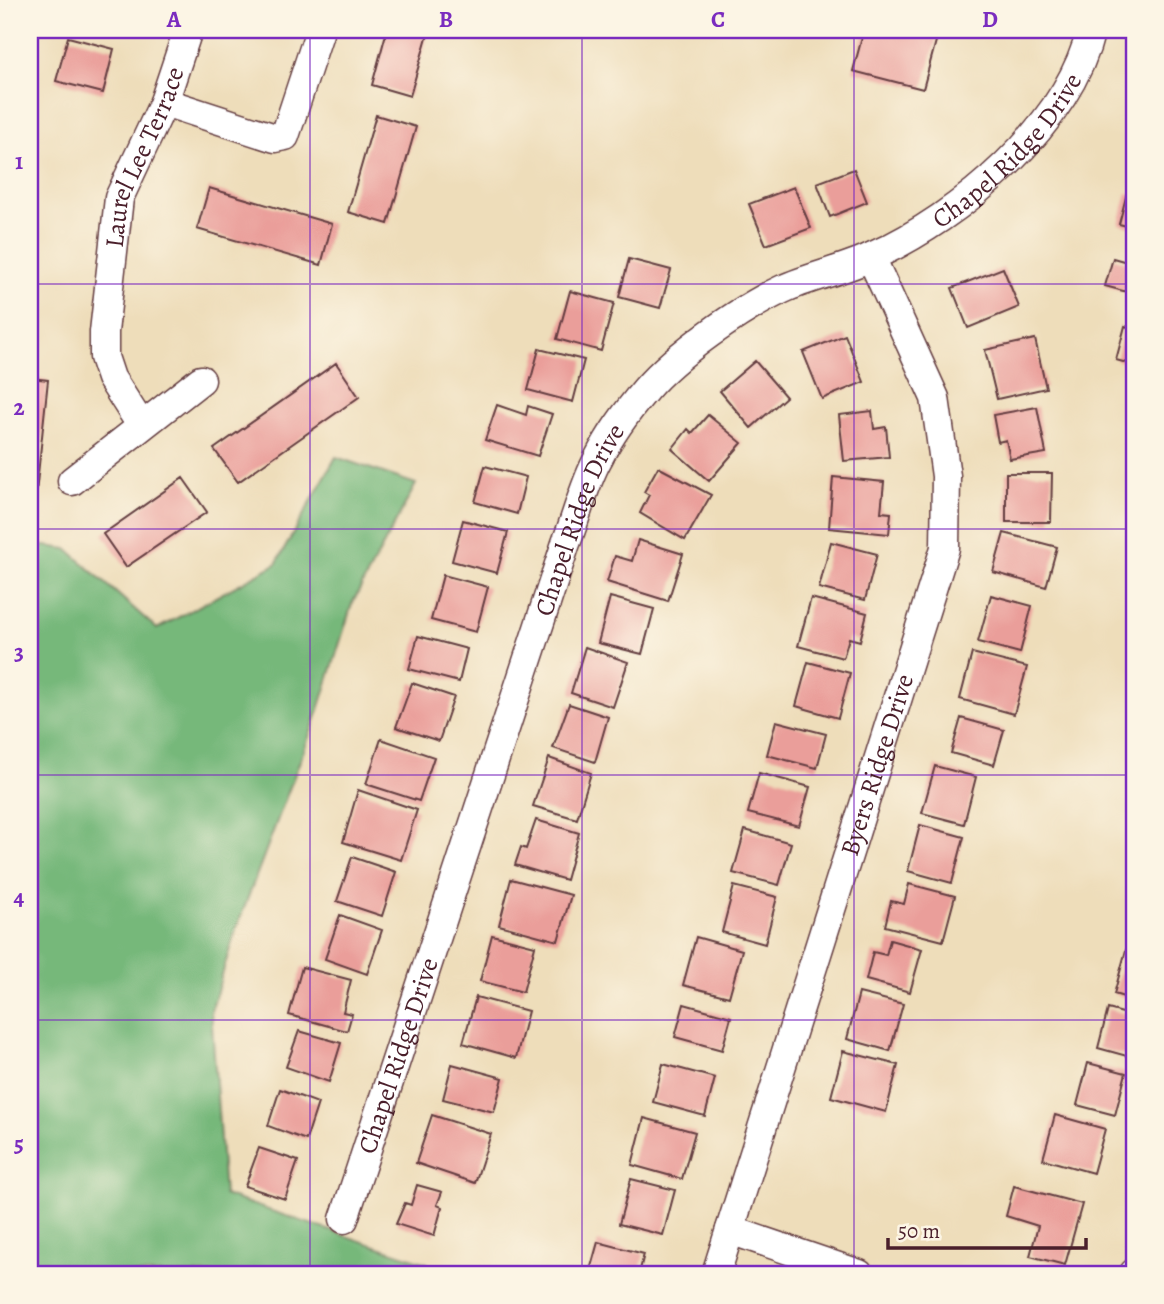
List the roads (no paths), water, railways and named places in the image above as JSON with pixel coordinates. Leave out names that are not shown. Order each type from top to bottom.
[{"type":"street","name":"Laurel Lee Terrace","points":[[141,425],[111,378],[104,357],[104,332],[119,198],[164,102],[188,30]]},
{"type":"street","points":[[164,102],[275,138],[285,136],[320,30]]},
{"type":"street","name":"Chapel Ridge Drive","points":[[344,1219],[566,543],[597,459],[647,388],[699,341],[782,290],[872,257],[928,228],[990,181],[1042,124],[1085,53],[1091,30]]},
{"type":"street","name":"Byers Ridge Drive","points":[[716,1274],[944,548],[946,476],[935,398],[872,257]]},
{"type":"street","points":[[72,481],[201,380]]},
{"type":"street","points":[[730,1230],[859,1274]]}]
